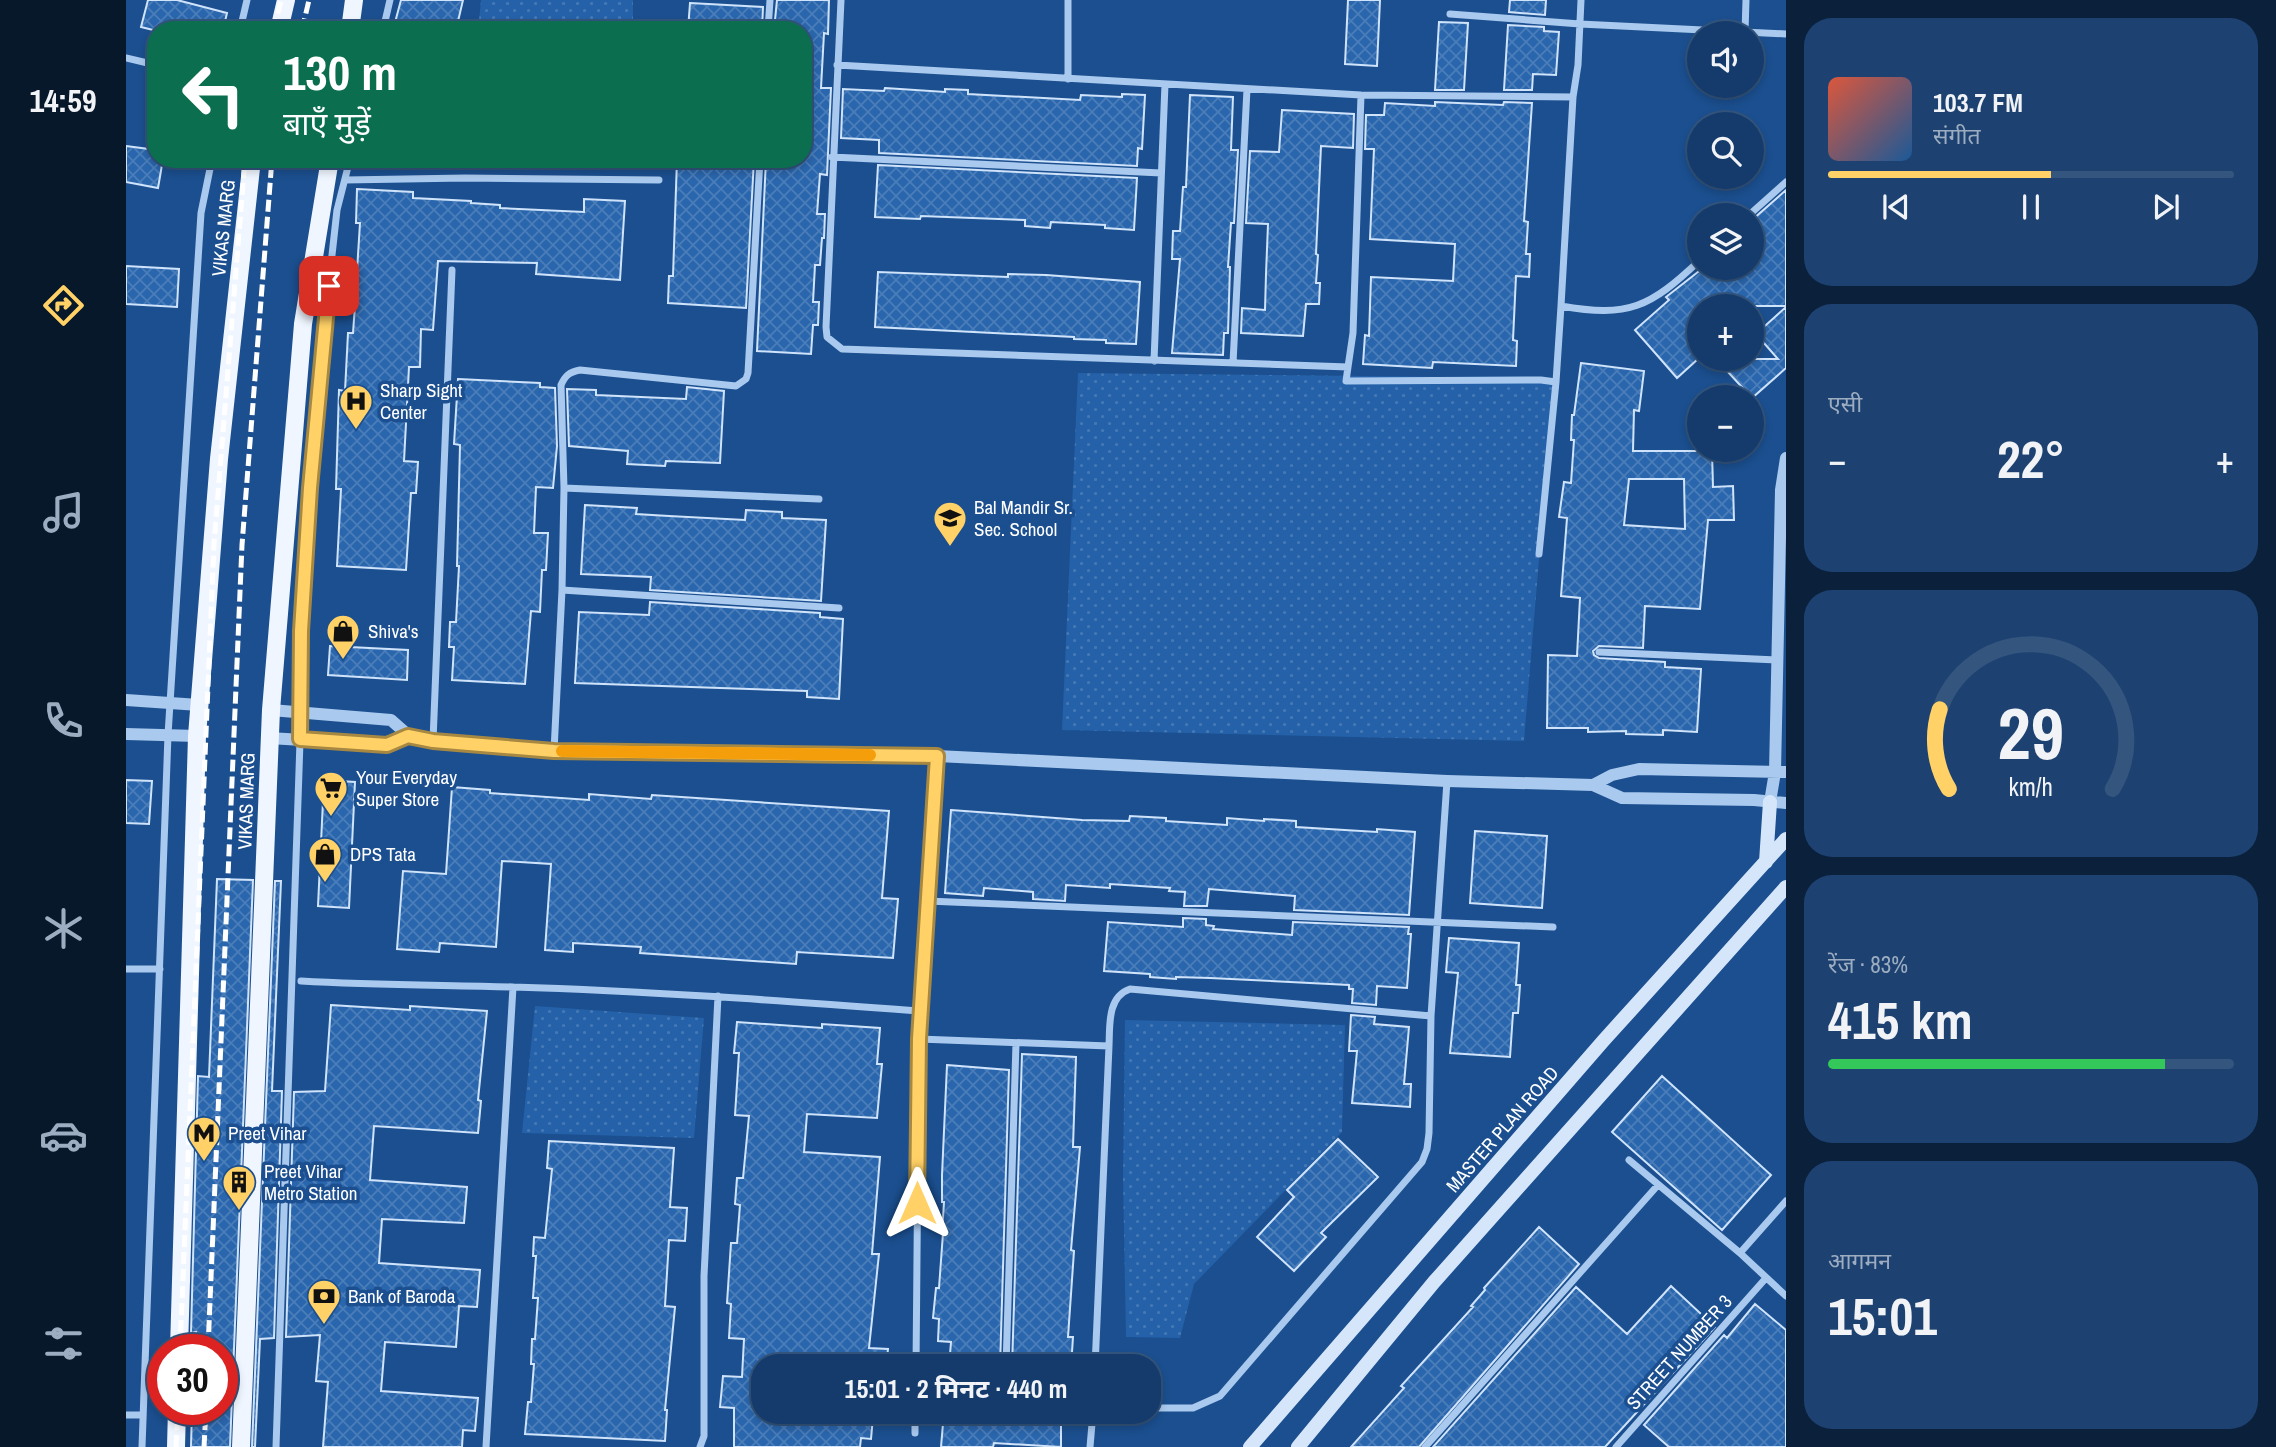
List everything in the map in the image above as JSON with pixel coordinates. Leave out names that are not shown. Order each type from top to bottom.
[{"type":"main road","points":[[281,21],[286,0]]},
{"type":"main road","points":[[351,21],[354,0]]},
{"type":"main road","name":"VIKAS MARG","points":[[178,1334],[197,736],[219,459],[251,168]]},
{"type":"main road","name":"VIKAS MARG","points":[[241,1447],[271,710],[303,324],[329,168]]},
{"type":"main road","points":[[1766,862],[1770,802]]},
{"type":"main road","name":"MASTER PLAN ROAD","points":[[1250,1447],[1604,1040],[1786,839]]},
{"type":"main road","points":[[1298,1447],[1434,1282],[1786,887]]},
{"type":"main road","points":[[176,1447],[177,1425]]},
{"type":"street","points":[[242,21],[247,0]]},
{"type":"street","points":[[385,21],[390,0]]},
{"type":"street","points":[[769,21],[770,0]]},
{"type":"street","points":[[841,0],[826,327],[827,337],[835,345],[842,349],[1348,367]]},
{"type":"street","points":[[1068,0],[1068,79]]},
{"type":"street","points":[[1539,554],[1556,382],[1581,0]]},
{"type":"street","points":[[1745,21],[1746,0]]},
{"type":"street","points":[[1450,13],[1580,24],[1687,29]]},
{"type":"street","points":[[1764,33],[1786,34]]},
{"type":"street","points":[[126,58],[147,63]]},
{"type":"street","points":[[836,65],[1361,95],[1573,97]]},
{"type":"street","points":[[1154,361],[1165,84]]},
{"type":"street","points":[[1233,363],[1247,89]]},
{"type":"street","points":[[1361,95],[1353,334],[1346,380],[1556,382]]},
{"type":"street","points":[[832,158],[1161,173]]},
{"type":"street","points":[[142,1447],[168,735],[201,213],[210,168]]},
{"type":"street","points":[[276,1447],[301,712],[301,631],[320,363],[337,210],[348,168]]},
{"type":"street","points":[[554,751],[564,488],[561,385],[572,371],[736,386],[746,379],[760,168]]},
{"type":"street","points":[[345,180],[659,180]]},
{"type":"street","points":[[1762,203],[1786,182]]},
{"type":"street","points":[[433,741],[452,270]]},
{"type":"street","points":[[1561,306],[1624,310],[1639,307],[1655,298],[1687,271]]},
{"type":"street","points":[[1770,802],[1781,772],[1777,660],[1781,490],[1786,458]]},
{"type":"street","points":[[564,488],[819,499]]},
{"type":"street","points":[[562,590],[839,608]]},
{"type":"street","points":[[1599,652],[1777,660]]},
{"type":"street","points":[[126,700],[200,705]]},
{"type":"street","points":[[271,710],[391,720],[408,736],[433,741],[554,751],[937,756],[1447,781],[1593,785],[1622,798],[1786,803]]},
{"type":"street","points":[[126,734],[197,736]]},
{"type":"street","points":[[270,738],[387,745],[408,736]]},
{"type":"street","points":[[916,1354],[919,1039],[937,756]]},
{"type":"street","points":[[1593,785],[1612,775],[1639,769],[1781,772]]},
{"type":"street","points":[[1161,1408],[1194,1408],[1220,1396],[1422,1162],[1429,1133],[1431,1016],[1447,781]]},
{"type":"street","points":[[927,901],[1553,927]]},
{"type":"street","points":[[126,969],[160,969]]},
{"type":"street","points":[[301,981],[718,996],[920,1011]]},
{"type":"street","points":[[486,1447],[513,987]]},
{"type":"street","points":[[1096,1354],[1108,1046],[1112,1006],[1123,992],[1130,989],[1431,1016]]},
{"type":"street","points":[[699,1447],[704,1436],[704,1276],[718,996]]},
{"type":"street","points":[[919,1039],[1108,1046]]},
{"type":"street","points":[[1006,1354],[1016,1043]]},
{"type":"street","points":[[1629,1160],[1740,1253],[1786,1296]]},
{"type":"street","points":[[1425,1447],[1658,1185]]},
{"type":"street","points":[[1740,1253],[1786,1201]]},
{"type":"street","name":"STREET NUMBER 3","points":[[1616,1447],[1766,1278]]},
{"type":"street","points":[[126,1415],[143,1415]]},
{"type":"street","points":[[915,1424],[915,1433]]},
{"type":"street","points":[[1090,1447],[1092,1424]]},
{"type":"shaded area","points":[[481,0],[633,0],[633,21],[479,21]]},
{"type":"shaded area","points":[[1078,373],[1554,378],[1524,741],[1062,730]]},
{"type":"shaded area","points":[[535,1006],[704,1018],[694,1138],[522,1133]]},
{"type":"shaded area","points":[[1125,1020],[1345,1025],[1342,1132],[1194,1284],[1180,1338],[1126,1337],[1123,1178]]},
{"type":"building","points":[[148,0],[177,0],[227,13],[225,21],[147,21],[147,28],[141,27]]},
{"type":"building","points":[[401,0],[463,0],[458,21],[395,21]]},
{"type":"building","points":[[777,0],[829,0],[821,88],[831,88],[827,175],[820,174],[817,214],[825,214],[824,238],[820,265],[815,265],[813,302],[819,302],[818,325],[813,325],[811,354],[757,351],[766,168],[812,168],[812,21],[775,21]]},
{"type":"building","points":[[1348,0],[1380,0],[1377,66],[1345,64]]},
{"type":"building","points":[[1510,0],[1546,0],[1545,15],[1509,12]]},
{"type":"building","points":[[690,3],[763,7],[762,21],[689,21]]},
{"type":"building","points":[[1439,22],[1468,23],[1464,90],[1435,90]]},
{"type":"building","points":[[1508,25],[1544,27],[1544,31],[1559,32],[1556,75],[1533,74],[1532,90],[1504,90]]},
{"type":"building","points":[[885,88],[945,92],[945,89],[968,90],[968,94],[1080,100],[1081,95],[1145,95],[1142,149],[1138,148],[1137,166],[879,153],[879,140],[841,138],[843,89],[884,91]]},
{"type":"building","points":[[1190,95],[1233,97],[1231,150],[1238,150],[1234,223],[1231,223],[1228,267],[1228,333],[1224,333],[1223,355],[1172,353],[1180,259],[1172,259],[1173,231],[1180,231],[1183,187],[1186,187]]},
{"type":"building","points":[[1435,102],[1503,105],[1504,102],[1532,103],[1524,221],[1528,222],[1526,254],[1530,254],[1529,277],[1516,276],[1513,340],[1517,341],[1516,366],[1433,362],[1432,368],[1363,364],[1365,335],[1369,336],[1371,277],[1453,281],[1455,244],[1370,239],[1374,149],[1365,149],[1366,115],[1384,115],[1385,103],[1435,106]]},
{"type":"building","points":[[1282,110],[1354,114],[1353,148],[1321,146],[1316,254],[1316,283],[1320,283],[1319,304],[1306,304],[1303,336],[1241,333],[1242,308],[1265,310],[1268,224],[1246,223],[1250,151],[1279,152]]},
{"type":"building","points":[[126,146],[147,149],[147,168],[161,168],[158,188],[126,182]]},
{"type":"building","points":[[878,165],[1137,178],[1134,230],[1105,228],[1105,225],[1051,222],[1050,228],[1025,226],[1025,220],[875,217]]},
{"type":"building","points":[[677,168],[754,168],[746,308],[668,303],[669,276],[673,276]]},
{"type":"building","points":[[357,189],[413,192],[413,198],[471,201],[500,205],[500,208],[584,212],[584,199],[625,201],[620,280],[536,274],[537,263],[438,261],[433,330],[421,329],[420,367],[409,367],[404,461],[418,462],[416,493],[411,493],[406,570],[337,566],[341,489],[336,489],[339,390],[345,391],[348,333],[353,333],[356,291],[337,291],[338,270],[357,271],[360,223],[356,223]]},
{"type":"building","points":[[1786,190],[1786,306],[1764,306],[1764,294],[1687,294],[1687,369],[1677,378],[1635,330],[1669,300],[1666,297],[1688,280],[1764,280],[1764,209]]},
{"type":"building","points":[[126,266],[179,269],[177,307],[126,304]]},
{"type":"building","points":[[878,272],[1008,277],[1008,274],[1046,275],[1140,282],[1136,344],[1106,343],[1106,340],[1074,337],[875,327]]},
{"type":"building","points":[[1786,307],[1786,368],[1764,387],[1764,385],[1740,385],[1727,371],[1764,371],[1764,359],[1778,359],[1764,343],[1764,327]]},
{"type":"building","points":[[1581,363],[1644,371],[1639,411],[1634,410],[1633,451],[1687,451],[1687,462],[1712,462],[1713,487],[1733,486],[1734,520],[1708,520],[1700,609],[1645,606],[1643,648],[1599,646],[1593,651],[1599,658],[1665,662],[1665,667],[1701,669],[1697,732],[1663,730],[1663,735],[1626,734],[1626,731],[1588,732],[1588,728],[1547,728],[1548,655],[1577,656],[1580,598],[1561,596],[1567,518],[1559,517],[1564,482],[1571,483],[1574,440],[1571,440],[1572,415]],"holes":[[[1629,479],[1684,479],[1685,529],[1624,525]]]},
{"type":"building","points":[[458,379],[540,383],[540,387],[555,388],[557,446],[553,488],[536,487],[534,533],[548,533],[546,570],[542,570],[540,612],[531,611],[525,684],[452,680],[454,647],[449,647],[450,622],[456,622],[459,566],[460,445],[454,444]]},
{"type":"building","points":[[687,387],[724,391],[720,463],[666,461],[665,466],[627,464],[628,451],[569,446],[567,389],[596,390],[596,395],[686,399]]},
{"type":"building","points":[[585,505],[637,508],[636,514],[745,520],[746,510],[782,512],[782,518],[826,520],[821,601],[650,590],[651,577],[581,574]]},
{"type":"building","points":[[650,602],[820,613],[820,617],[843,619],[839,699],[807,697],[807,691],[575,683],[579,612],[649,615]]},
{"type":"building","points":[[330,646],[408,650],[407,680],[328,675]]},
{"type":"building","points":[[126,780],[152,781],[149,824],[126,823]]},
{"type":"building","points":[[324,780],[355,782],[349,908],[318,906]]},
{"type":"building","points":[[452,787],[490,790],[490,793],[589,800],[589,794],[651,799],[652,795],[889,811],[882,898],[898,899],[893,958],[797,952],[796,964],[640,953],[641,947],[573,943],[573,952],[545,950],[551,864],[502,861],[496,947],[440,943],[439,952],[397,949],[403,871],[446,874]]},
{"type":"building","points":[[951,810],[1082,820],[1129,821],[1130,816],[1227,825],[1227,818],[1264,819],[1296,821],[1296,827],[1415,832],[1409,915],[1294,910],[1295,896],[1209,889],[1207,906],[1184,906],[1185,892],[1169,891],[1170,888],[1110,884],[1110,888],[1066,885],[1065,901],[1033,899],[1033,892],[984,888],[983,896],[945,893]]},
{"type":"building","points":[[1475,831],[1547,836],[1542,908],[1470,903]]},
{"type":"building","points":[[217,879],[253,880],[235,1334],[191,1333],[198,1076],[209,1077]]},
{"type":"building","points":[[275,881],[281,881],[272,1091],[282,1091],[274,1338],[260,1339],[255,1447],[252,1447]]},
{"type":"building","points":[[1183,918],[1206,919],[1206,925],[1214,926],[1213,929],[1292,935],[1293,922],[1409,927],[1408,934],[1411,934],[1407,988],[1377,986],[1376,1005],[1352,1003],[1353,989],[1349,989],[1349,985],[1210,978],[1176,979],[1104,971],[1108,922],[1183,927]]},
{"type":"building","points":[[1449,938],[1519,943],[1516,985],[1520,985],[1518,1013],[1513,1013],[1510,1057],[1450,1053],[1458,973],[1446,972]]},
{"type":"building","points":[[331,1005],[487,1011],[478,1100],[481,1101],[478,1133],[374,1126],[370,1180],[467,1187],[464,1223],[382,1219],[379,1263],[480,1270],[477,1307],[459,1306],[456,1347],[385,1342],[381,1391],[478,1398],[475,1431],[463,1430],[462,1447],[323,1447],[328,1382],[316,1381],[320,1335],[286,1337],[294,1092],[325,1091]]},
{"type":"building","points":[[1351,1015],[1375,1017],[1374,1024],[1409,1027],[1404,1084],[1411,1084],[1410,1107],[1352,1103],[1357,1051],[1349,1051]]},
{"type":"building","points":[[737,1022],[822,1028],[822,1024],[880,1028],[877,1064],[882,1064],[877,1118],[807,1114],[804,1152],[880,1157],[872,1254],[879,1254],[869,1348],[888,1349],[887,1354],[751,1354],[751,1424],[872,1424],[871,1439],[861,1438],[860,1447],[734,1447],[734,1408],[720,1407],[723,1376],[742,1377],[744,1339],[729,1338],[731,1304],[727,1303],[731,1243],[737,1243],[740,1205],[735,1204],[737,1178],[743,1178],[749,1116],[735,1115],[739,1053],[734,1053]]},
{"type":"building","points":[[1022,1054],[1076,1057],[1073,1147],[1080,1147],[1071,1250],[1074,1251],[1068,1337],[1073,1337],[1072,1354],[1012,1354]]},
{"type":"building","points":[[947,1065],[1009,1070],[1000,1354],[950,1354],[951,1342],[938,1341],[939,1319],[933,1318],[936,1288],[939,1288],[943,1233],[942,1175]]},
{"type":"building","points":[[1662,1076],[1771,1175],[1722,1230],[1612,1132]]},
{"type":"building","points":[[1338,1139],[1378,1177],[1321,1233],[1326,1237],[1294,1271],[1257,1237],[1294,1197],[1287,1190]]},
{"type":"building","points":[[549,1141],[674,1148],[670,1207],[687,1208],[685,1241],[669,1240],[665,1306],[675,1307],[665,1410],[665,1441],[525,1434],[528,1402],[531,1402],[534,1364],[531,1364],[532,1339],[535,1339],[538,1298],[533,1298],[536,1256],[533,1256],[534,1237],[545,1238],[552,1169],[547,1168]]},
{"type":"building","points":[[1539,1227],[1579,1264],[1419,1447],[1351,1447],[1404,1388],[1401,1386],[1473,1307],[1471,1306],[1484,1288]]},
{"type":"building","points":[[1671,1286],[1715,1327],[1605,1447],[1433,1447],[1576,1287],[1627,1334]]},
{"type":"building","points":[[1755,1304],[1786,1330],[1786,1447],[1669,1447],[1644,1425],[1724,1335],[1727,1338]]},
{"type":"building","points":[[943,1424],[1061,1424],[1061,1447],[994,1443],[993,1447],[941,1447]]},
{"type":"building","points":[[192,1425],[231,1425],[230,1447],[191,1447]]},
{"type":"railway","points":[[276,21],[281,0]]},
{"type":"railway","points":[[304,21],[309,0]]},
{"type":"railway","points":[[181,1334],[214,544],[244,168]]},
{"type":"railway","points":[[209,1334],[242,545],[271,168]]},
{"type":"railway","points":[[176,1447],[177,1425]]},
{"type":"railway","points":[[204,1447],[205,1425]]},
{"type":"slow traffic","points":[[562,751],[870,755]]},
{"type":"place","name":"Sharp Sight Center","points":[[356,431]]},
{"type":"place","name":"Bal Mandir Sr. Sec. School","points":[[950,548]]},
{"type":"place","name":"Shiva's","points":[[343,661]]},
{"type":"place","name":"Your Everyday Super Store","points":[[331,818]]},
{"type":"place","name":"DPS Tata","points":[[325,884]]},
{"type":"place","name":"Preet Vihar","points":[[204,1163]]},
{"type":"place","name":"Preet Vihar Metro Station","points":[[239,1212]]},
{"type":"place","name":"Bank of Baroda","points":[[324,1326]]},
{"type":"route","points":[[329,286],[310,488],[301,631],[300,739],[387,745],[408,736],[433,741],[554,751],[937,756],[919,1039],[917,1203]]}]
